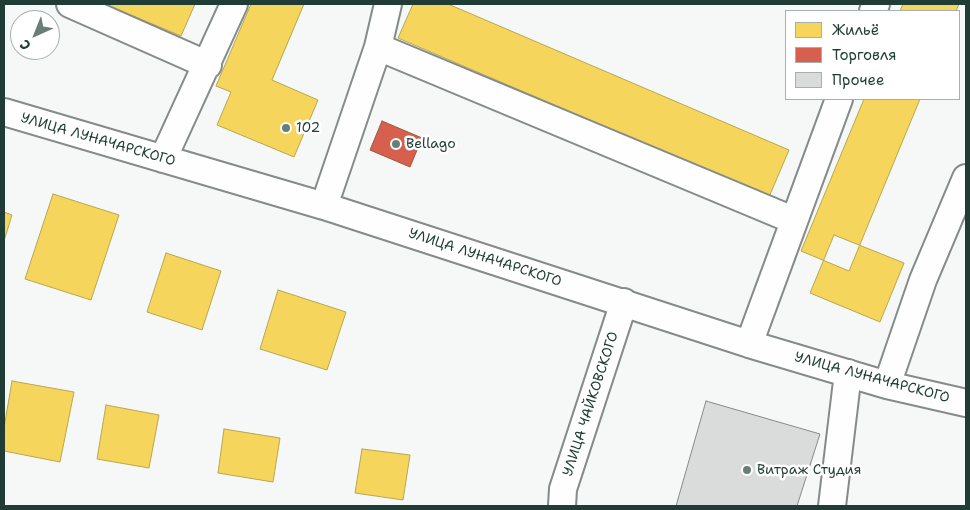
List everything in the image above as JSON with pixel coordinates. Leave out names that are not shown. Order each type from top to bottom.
[{"type":"street","points":[[70,4],[208,64]]},
{"type":"street","points":[[163,159],[234,4]]},
{"type":"street","points":[[324,206],[378,47],[388,4]]},
{"type":"street","points":[[378,47],[793,220]]},
{"type":"street","points":[[749,344],[839,100]]},
{"type":"street","name":"УЛИЦА ЛУНАЧАРСКОГО","points":[[4,112],[324,206],[749,344],[888,385],[966,403]]},
{"type":"street","points":[[888,385],[923,280],[966,178]]},
{"type":"street","name":"УЛИЦА ЧАЙКОВСКОГО","points":[[562,506],[563,489],[624,302]]},
{"type":"street","points":[[832,506],[848,373]]},
{"type":"building: Жильё","points":[[104,4],[195,4],[181,36]]},
{"type":"building: Жильё","points":[[251,4],[304,4],[272,80],[318,100],[294,157],[217,125],[231,92],[216,86]]},
{"type":"building: Жильё","points":[[413,4],[448,4],[789,150],[769,197],[398,38]]},
{"type":"building: Жильё","points":[[903,4],[959,4],[956,10],[900,10]]},
{"type":"building: Жильё","points":[[864,100],[920,100],[849,271],[801,251]]},
{"type":"building: Жильё","points":[[53,194],[119,215],[91,300],[25,279]]},
{"type":"building: Жильё","points":[[4,212],[12,215],[4,241]]},
{"type":"building: Жильё","points":[[834,235],[904,263],[880,322],[810,293]]},
{"type":"building: Жильё","points":[[166,253],[221,271],[202,330],[147,312]]},
{"type":"building: Жильё","points":[[278,290],[346,312],[327,370],[260,349]]},
{"type":"building: Жильё","points":[[12,381],[74,392],[60,462],[4,451],[4,428]]},
{"type":"building: Жильё","points":[[106,405],[159,415],[149,468],[97,459]]},
{"type":"building: Жильё","points":[[224,429],[280,438],[273,482],[218,473]]},
{"type":"building: Жильё","points":[[362,449],[410,455],[403,500],[355,493]]},
{"type":"building: Торговля","name":"Bellago","points":[[382,121],[422,138],[410,167],[370,150]]},
{"type":"building: Прочее","name":"Витраж Студия","points":[[706,401],[820,434],[797,506],[676,506]]},
{"type":"place","name":"102","points":[[286,128]]},
{"type":"place","name":"Bellago","points":[[396,144]]},
{"type":"place","name":"Витраж Студия","points":[[747,470]]}]
